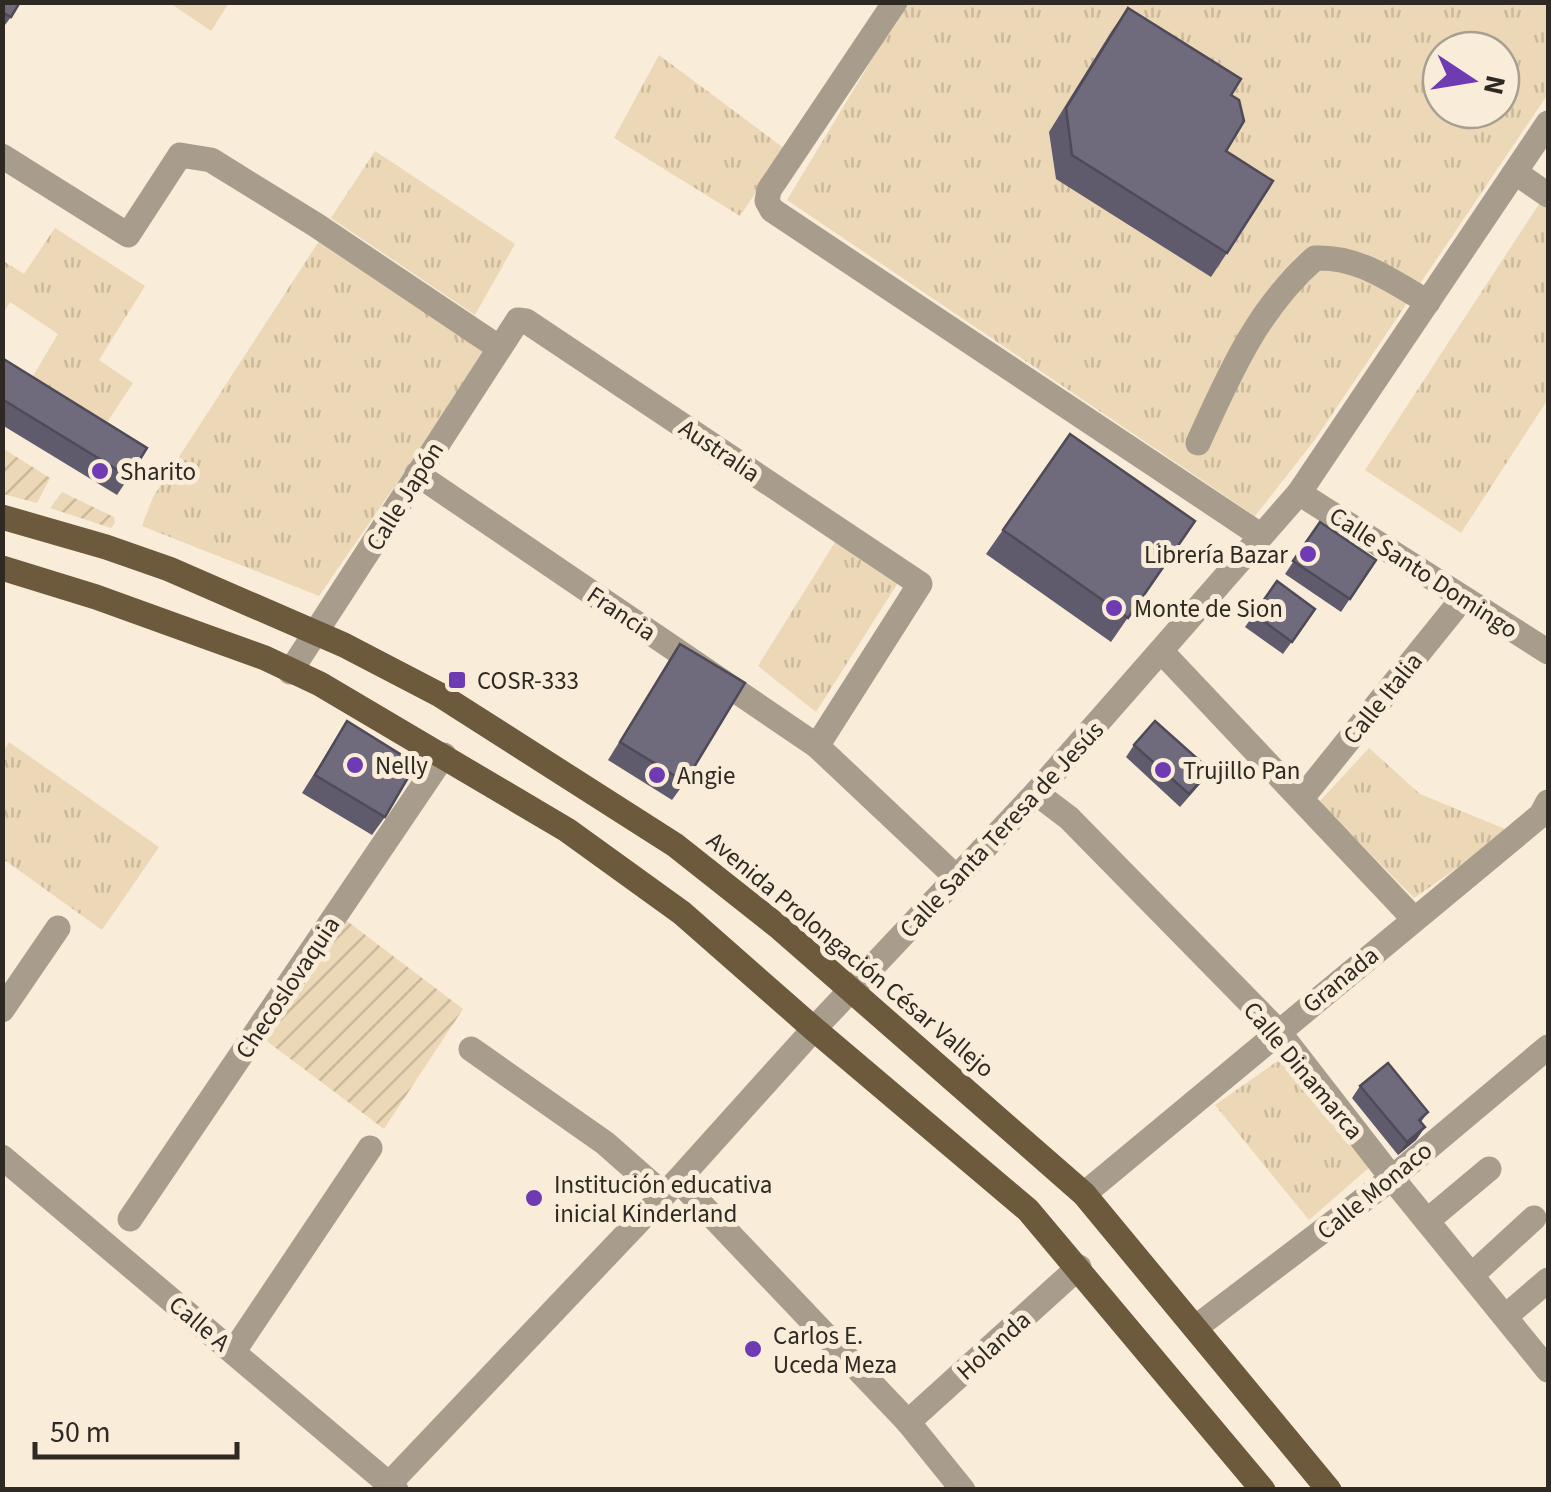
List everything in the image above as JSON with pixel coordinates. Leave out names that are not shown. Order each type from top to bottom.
[{"type":"main road","name":"Avenida Prolongación César Vallejo","points":[[2,517],[169,569],[344,645],[440,695],[675,845],[780,928],[1084,1194],[1329,1490]]},
{"type":"main road","points":[[2,568],[265,658],[320,684],[567,830],[682,913],[1028,1210],[1263,1490]]},
{"type":"street","points":[[895,2],[769,190],[766,200],[772,210],[1260,535]]},
{"type":"street","name":"Calle Santa Teresa de Jesús","points":[[393,1486],[1036,793],[1299,493],[1548,122]]},
{"type":"street","points":[[2,156],[128,235],[180,156],[211,160],[498,347]]},
{"type":"street","points":[[1516,173],[1548,195]]},
{"type":"street","points":[[1198,443],[1235,362],[1262,316],[1315,258],[1354,261],[1428,302]]},
{"type":"street","name":"Calle Japón","points":[[290,672],[518,320]]},
{"type":"street","name":"Australia","points":[[518,320],[526,321],[920,584],[818,746]]},
{"type":"street","name":"Francia","points":[[417,474],[818,746],[956,878]]},
{"type":"street","name":"Calle Santo Domingo","points":[[1299,493],[1548,652]]},
{"type":"street","name":"Calle Italia","points":[[1302,798],[1463,598]]},
{"type":"street","points":[[1161,651],[1414,919]]},
{"type":"street","name":"Checoslovaquia","points":[[130,1219],[444,755]]},
{"type":"street","name":"Calle Dinamarca","points":[[1036,793],[1069,818],[1278,1030],[1548,1370]]},
{"type":"street","name":"Granada","points":[[1084,1194],[1541,815],[1548,802]]},
{"type":"street","points":[[2,1010],[58,928]]},
{"type":"street","name":"Calle Monaco","points":[[1195,1328],[1392,1178],[1548,1047]]},
{"type":"street","points":[[471,1048],[671,1188],[908,1422],[962,1490]]},
{"type":"street","points":[[234,1352],[370,1148]]},
{"type":"street","name":"Calle A","points":[[2,1157],[393,1486]]},
{"type":"street","points":[[1427,1221],[1488,1169]]},
{"type":"street","points":[[1472,1274],[1534,1218]]},
{"type":"street","name":"Holanda","points":[[908,1422],[1078,1268]]},
{"type":"street","points":[[1506,1316],[1548,1280]]},
{"type":"green space","points":[[170,3],[229,3],[211,31]]},
{"type":"green space","points":[[906,3],[1548,3],[1548,94],[1314,441],[1255,516],[787,200]]},
{"type":"green space","points":[[659,55],[785,149],[740,216],[614,138]]},
{"type":"green space","points":[[375,151],[515,244],[475,315],[331,218]]},
{"type":"green space","points":[[1543,198],[1548,202],[1548,399],[1461,533],[1365,470]]},
{"type":"green space","points":[[55,228],[145,286],[99,360],[133,383],[106,424],[33,376],[58,334],[10,302],[3,314],[3,261],[24,274]]},
{"type":"green space","points":[[321,238],[489,349],[319,596],[142,526],[153,497]]},
{"type":"green space","points":[[4,449],[50,478],[37,503],[3,494]]},
{"type":"green space","points":[[62,492],[114,517],[115,523],[111,528],[50,508]]},
{"type":"green space","points":[[837,539],[901,578],[816,712],[758,666]]},
{"type":"green space","points":[[9,742],[159,847],[102,930],[3,859],[3,752]]},
{"type":"green space","points":[[1369,748],[1420,794],[1510,831],[1414,898],[1319,802]]},
{"type":"green space","points":[[347,921],[463,1009],[384,1129],[264,1039]]},
{"type":"green space","points":[[1289,1053],[1379,1159],[1309,1220],[1215,1105]]},
{"type":"building","points":[[2,2],[20,2],[11,17],[2,12]]},
{"type":"building","points":[[1128,8],[1241,79],[1231,95],[1239,100],[1244,121],[1226,151],[1273,181],[1227,253],[1072,155],[1066,108]]},
{"type":"building","points":[[2,358],[147,448],[129,477],[2,399]]},
{"type":"building","points":[[1070,434],[1195,521],[1128,618],[1003,530]]},
{"type":"building","points":[[1320,522],[1376,560],[1350,599],[1293,561]]},
{"type":"building","points":[[1277,581],[1315,609],[1292,642],[1254,614]]},
{"type":"building","points":[[680,644],[745,683],[685,782],[620,742]]},
{"type":"building","points":[[347,721],[416,764],[385,817],[315,775]]},
{"type":"building","points":[[1155,721],[1210,770],[1189,794],[1134,745]]},
{"type":"building","points":[[1388,1063],[1428,1112],[1419,1120],[1425,1127],[1407,1142],[1360,1086]]},
{"type":"place","name":"Sharito","points":[[100,471]]},
{"type":"place","name":"Librería Bazar","points":[[1308,554]]},
{"type":"place","name":"Monte de Sion","points":[[1114,608]]},
{"type":"place","name":"COSR-333","points":[[457,680]]},
{"type":"place","name":"Nelly","points":[[355,765]]},
{"type":"place","name":"Trujillo Pan","points":[[1163,770]]},
{"type":"place","name":"Angie","points":[[657,775]]},
{"type":"place","name":"Institución educativa inicial Kinderland","points":[[534,1198]]},
{"type":"place","name":"Carlos E. Uceda Meza","points":[[753,1349]]}]
